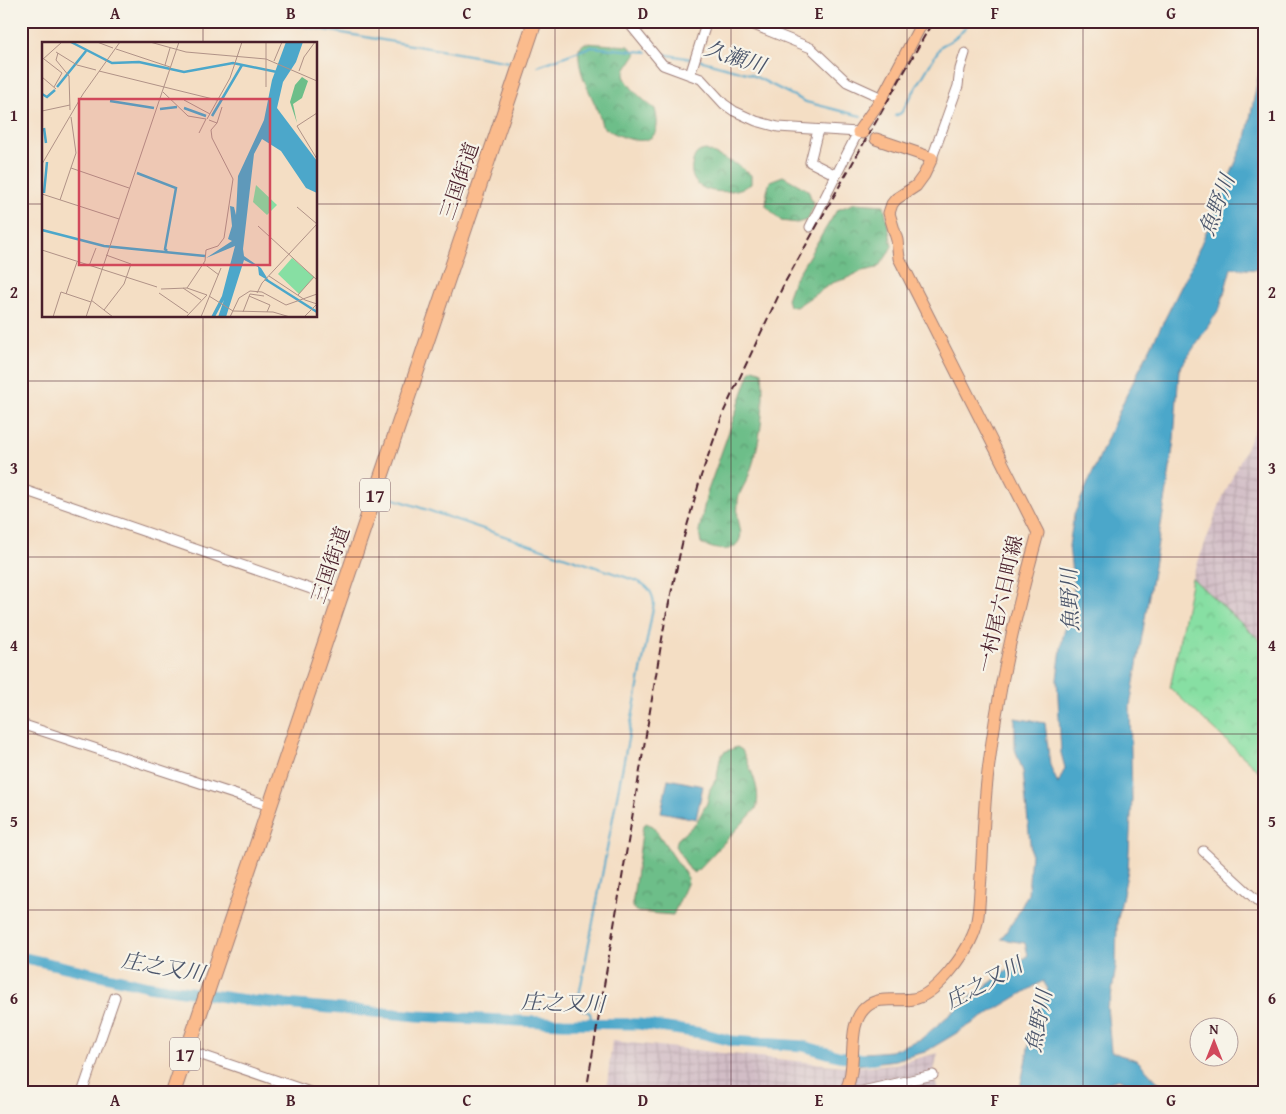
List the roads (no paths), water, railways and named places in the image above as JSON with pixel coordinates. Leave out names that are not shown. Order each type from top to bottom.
[{"type":"highway","name":"三国街道","points":[[172,1093],[535,21]]},
{"type":"main road","points":[[860,133],[882,98],[923,21]]},
{"type":"main road","points":[[876,139],[932,158]]},
{"type":"main road","name":"一村尾六日町線","points":[[845,1092],[852,1067],[854,1034],[858,1017],[865,1007],[875,1000],[914,999],[933,990],[965,950],[974,934],[978,916],[983,858],[986,783],[1000,685],[1010,638],[1038,533],[899,258],[897,240],[889,213],[896,199],[916,186],[932,158]]},
{"type":"street","points":[[627,21],[663,65],[701,79],[724,104],[756,121],[778,127],[860,133],[810,227]]},
{"type":"street","points":[[690,75],[707,21]]},
{"type":"street","points":[[744,21],[812,48],[847,82],[882,98]]},
{"type":"street","points":[[932,158],[958,86],[960,69],[965,53]]},
{"type":"street","points":[[818,130],[810,162],[836,175]]},
{"type":"street","points":[[21,489],[340,599]]},
{"type":"street","points":[[21,724],[270,806]]},
{"type":"street","points":[[1203,851],[1265,908]]},
{"type":"street","points":[[82,1093],[115,997]]},
{"type":"street","points":[[187,1050],[313,1093]]},
{"type":"street","points":[[845,1092],[858,1092],[933,1075]]},
{"type":"water","name":"魚野川","points":[[1265,43],[1265,275],[1260,270],[1231,268],[1220,308],[1179,370],[1174,440],[1167,490],[1130,706],[1132,799],[1128,870],[1117,923],[1116,966],[1111,998],[1107,1006],[1111,1051],[1137,1060],[1157,1081],[1175,1093],[1144,1093],[1120,1079],[1110,1082],[1104,1093],[1019,1093],[1031,1034],[1048,989],[1043,981],[925,1052],[895,1060],[858,1065],[865,1053],[891,1051],[921,1039],[968,999],[1028,955],[1025,943],[1001,939],[1016,917],[1028,894],[1031,853],[1023,772],[1015,749],[1015,718],[1045,723],[1050,765],[1058,784],[1065,768],[1061,753],[1057,679],[1062,641],[1068,615],[1075,600],[1069,546],[1074,515],[1125,398],[1192,265],[1246,138]]},
{"type":"water","points":[[668,779],[703,786],[696,819],[661,812]]},
{"type":"waterway","name":"久瀬川","points":[[273,21],[509,62]]},
{"type":"waterway","name":"久瀬川","points":[[895,116],[901,113],[941,46],[961,32],[969,21]]},
{"type":"waterway","name":"久瀬川","points":[[538,66],[590,47],[647,52]]},
{"type":"waterway","name":"久瀬川","points":[[657,53],[692,59]]},
{"type":"waterway","name":"久瀬川","points":[[699,60],[750,74],[806,102],[861,116]]},
{"type":"waterway","points":[[389,497],[637,581],[647,587],[652,595],[654,603],[577,1006],[590,1013],[592,1023]]},
{"type":"waterway","name":"庄之又川","points":[[21,957],[148,986],[252,1001],[418,1016],[563,1023],[639,1024],[701,1033],[732,1041],[803,1046],[838,1056],[865,1059],[876,1058]]},
{"type":"railway","points":[[586,1093],[665,621],[682,544],[701,476],[724,411],[784,284],[933,21]]}]
